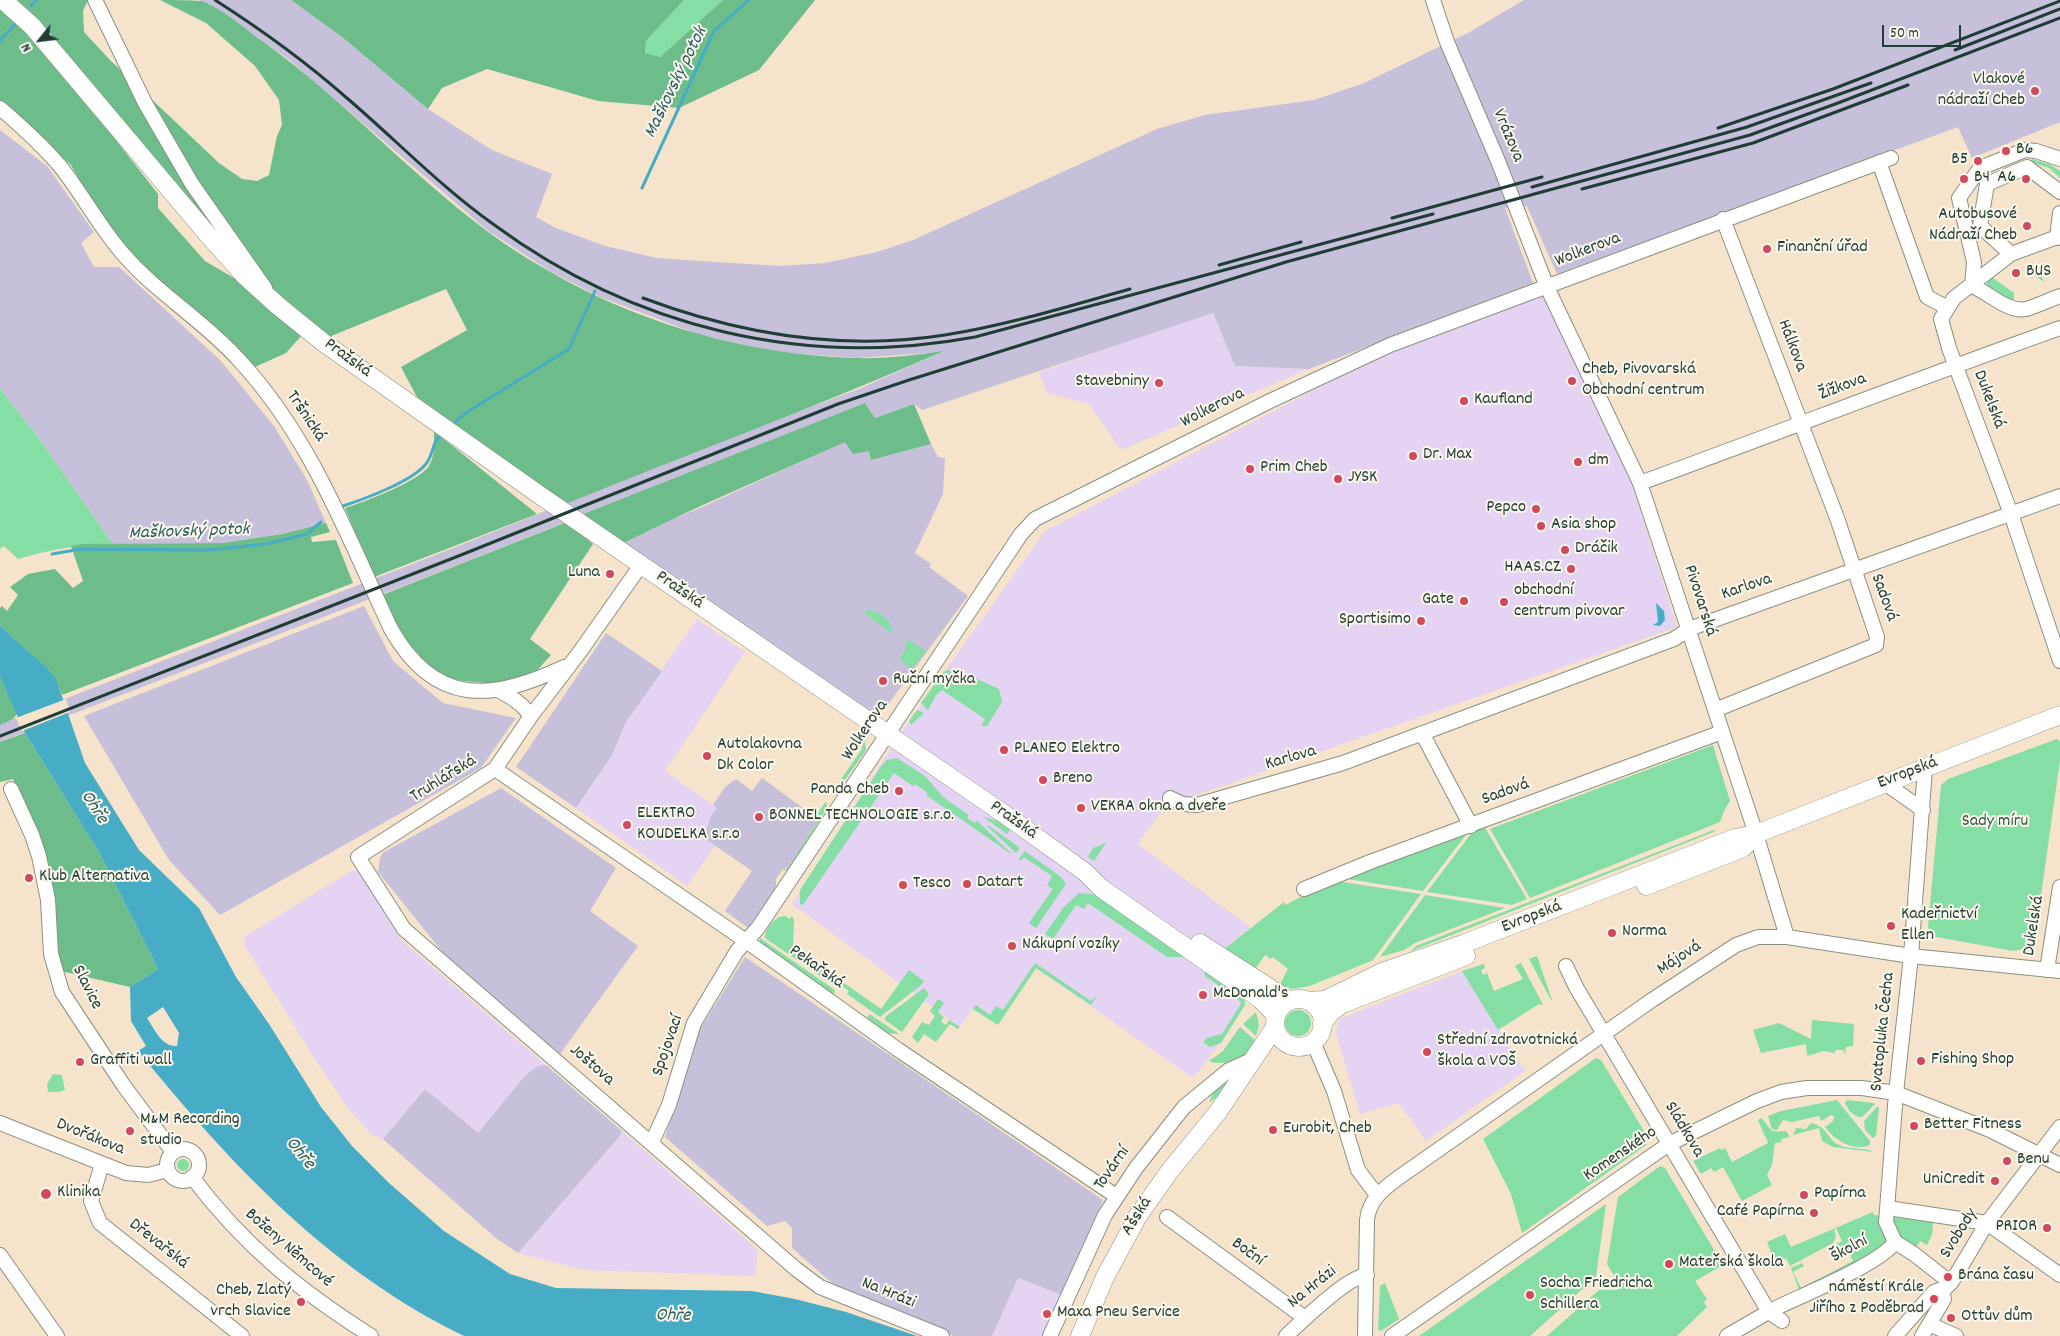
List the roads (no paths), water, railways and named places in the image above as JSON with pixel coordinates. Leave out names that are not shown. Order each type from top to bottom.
[{"type":"main road","name":"Pražská","points":[[3,0],[32,26],[208,236],[244,275],[324,343],[1085,872],[1101,888],[1260,999],[1276,1021]]},
{"type":"main road","name":"Evropská","points":[[1299,1001],[1325,1000],[1382,972],[1463,944],[1734,838],[1756,834],[2060,714]]},
{"type":"main road","name":"Evropská","points":[[1322,1024],[1331,1012],[1342,1004],[1743,848],[1756,834]]},
{"type":"main road","name":"Pražská","points":[[1085,872],[1104,880],[1299,1001]]},
{"type":"main road","points":[[1299,1001],[1319,1010],[1322,1024],[1321,1031],[1313,1042],[1299,1046],[1288,1044],[1281,1039],[1276,1021],[1279,1009],[1299,1001]]},
{"type":"main road","name":"Ašská","points":[[1080,1336],[1104,1277],[1138,1216],[1169,1172],[1218,1112],[1276,1021]]},
{"type":"main road","name":"Ašská","points":[[1218,1112],[1231,1101],[1270,1052],[1288,1044]]},
{"type":"street","name":"Pražská","points":[[95,0],[145,103],[192,184],[277,305]]},
{"type":"street","name":"Vrázova","points":[[1433,0],[1447,42],[1498,161],[1547,287]]},
{"type":"street","name":"Tršnická","points":[[0,108],[34,138],[59,166],[124,255],[150,281],[225,346],[267,394],[294,432],[320,476],[391,628],[410,659],[429,675],[452,687],[472,690],[498,690],[540,678],[567,666]]},
{"type":"street","points":[[1972,286],[1974,262],[1959,198],[1980,168],[2025,150],[2036,151],[2060,159]]},
{"type":"street","name":"Wolkerova","points":[[746,941],[758,928],[1021,534],[1035,519],[1270,401],[1390,345],[1885,160],[1927,297],[1946,307]]},
{"type":"street","points":[[2011,254],[1980,226],[1987,184],[2027,167],[2060,192]]},
{"type":"street","points":[[1946,307],[1954,298],[2011,254],[2058,237],[2060,213]]},
{"type":"street","name":"Hálkova","points":[[1723,220],[1837,518],[1854,571]]},
{"type":"street","points":[[1972,286],[2005,305],[2018,309],[2026,309],[2060,296]]},
{"type":"street","name":"Pivovarská","points":[[1547,287],[1640,483],[1716,710],[1787,937]]},
{"type":"street","name":"Dukelská","points":[[1946,307],[1941,319],[1942,329],[2010,514],[2060,661]]},
{"type":"street","name":"Žižkova","points":[[1640,483],[1801,425],[1955,365],[2060,328]]},
{"type":"street","name":"Karlova","points":[[1170,798],[1183,804],[1197,805],[1343,763],[1674,639],[1688,629],[2060,496]]},
{"type":"street","name":"Truhlářská","points":[[358,856],[495,769],[531,716],[567,666],[579,653],[641,565]]},
{"type":"street","name":"Sadová","points":[[1716,710],[1876,645],[1877,637],[1854,571]]},
{"type":"street","points":[[498,690],[525,707],[531,716]]},
{"type":"street","name":"Sadová","points":[[1304,889],[1370,862],[1722,732]]},
{"type":"street","points":[[1422,734],[1471,826]]},
{"type":"street","name":"Svatopluka Čecha","points":[[1895,1242],[1886,1222],[1896,1093],[1911,956],[1925,768]]},
{"type":"street","name":"Pekařská","points":[[495,769],[746,941],[898,1049],[1116,1196]]},
{"type":"street","points":[[1886,783],[1923,810]]},
{"type":"street","name":"Slavice","points":[[11,790],[32,835],[39,856],[48,900],[51,954],[62,992],[124,1086],[173,1152]]},
{"type":"street","name":"Joštova","points":[[358,856],[404,929],[652,1142],[796,1269],[820,1287]]},
{"type":"street","name":"Dukelská","points":[[2054,971],[2060,887]]},
{"type":"street","name":"Májová","points":[[1377,1195],[1398,1178],[1736,945],[1766,936],[1787,937],[1911,956],[2054,971]]},
{"type":"street","name":"Spojovací","points":[[652,1142],[669,1105],[694,1023],[736,950],[746,941]]},
{"type":"street","name":"Sládkova","points":[[1566,966],[1769,1312]]},
{"type":"street","points":[[1313,1042],[1334,1091],[1358,1170],[1377,1195],[1368,1214],[1365,1336]]},
{"type":"street","name":"Tovární","points":[[1050,1336],[1105,1215],[1116,1196],[1184,1107],[1229,1070],[1251,1060]]},
{"type":"street","name":"Komenského","points":[[1392,1336],[1669,1144],[1757,1101],[1781,1092],[1807,1088],[1846,1087],[1896,1093],[2018,1143],[2039,1156],[2060,1165]]},
{"type":"street","name":"Dvořákova","points":[[0,1123],[102,1164],[136,1175],[168,1170]]},
{"type":"street","name":"Svobody","points":[[1946,1288],[1987,1223],[2060,1127]]},
{"type":"street","points":[[185,1149],[195,1155],[198,1167],[192,1177],[186,1180],[177,1179],[168,1170],[168,1160],[173,1152],[185,1149]]},
{"type":"street","name":"Dřevařská","points":[[102,1164],[91,1201],[100,1223],[242,1336]]},
{"type":"street","name":"Boženy Němcové","points":[[192,1177],[218,1211],[250,1245],[308,1294],[371,1336]]},
{"type":"street","points":[[1888,1208],[1987,1223],[2055,1271]]},
{"type":"street","name":"Boční","points":[[1167,1217],[1305,1318]]},
{"type":"street","name":"Školní","points":[[1727,1336],[1769,1312],[1858,1269],[1885,1253],[1895,1242],[1914,1254],[1946,1288]]},
{"type":"street","points":[[0,1255],[57,1336]]},
{"type":"street","name":"Na Hrázi","points":[[1286,1336],[1305,1318],[1351,1282],[1367,1275]]},
{"type":"street","name":"Na Hrázi","points":[[820,1287],[942,1336]]},
{"type":"street","points":[[1895,1336],[1934,1292],[1946,1288],[1944,1299],[1925,1330],[1956,1336]]},
{"type":"street","points":[[1769,1312],[1782,1321]]},
{"type":"water","points":[[1656,603],[1664,611],[1665,620],[1660,626],[1653,625],[1658,622]]},
{"type":"water","name":"Ohře","points":[[0,625],[56,679],[85,763],[139,850],[199,908],[236,977],[269,1024],[321,1107],[352,1146],[389,1183],[444,1231],[510,1274],[556,1288],[752,1291],[795,1299],[846,1312],[917,1336],[464,1336],[415,1310],[370,1280],[326,1247],[247,1174],[209,1134],[138,1051],[146,1046],[131,1021],[130,987],[158,969],[100,854],[25,733],[0,677]],"holes":[[[163,1007],[179,1033],[177,1046],[167,1044],[159,1037],[147,1018]]]},
{"type":"waterway","points":[[31,6],[36,0]]},
{"type":"waterway","name":"Maškovský potok","points":[[642,188],[714,31],[749,0]]},
{"type":"waterway","points":[[0,41],[16,23]]},
{"type":"waterway","name":"Maškovský potok","points":[[452,425],[467,412],[569,349],[595,291]]},
{"type":"waterway","name":"Maškovský potok","points":[[343,506],[389,488],[413,475],[428,461],[435,443],[442,434]]},
{"type":"waterway","name":"Maškovský potok","points":[[52,554],[81,549],[209,550],[266,544],[307,534],[321,522]]},
{"type":"railway","points":[[215,0],[300,59],[348,99],[455,195],[493,224],[547,260],[604,290],[662,314],[722,332],[784,343],[847,347],[911,346],[975,337],[1433,214]]},
{"type":"railway","points":[[1718,128],[1833,89],[2060,1]]},
{"type":"railway","points":[[1955,50],[2060,9]]},
{"type":"railway","points":[[0,736],[461,555],[838,404],[1286,262],[1750,135],[2060,18]]},
{"type":"railway","points":[[1532,187],[1747,127],[1871,83]]},
{"type":"railway","points":[[1582,189],[1753,143],[1908,85]]},
{"type":"railway","points":[[1392,218],[1542,177]]},
{"type":"railway","points":[[1219,265],[1301,242]]},
{"type":"railway","points":[[643,298],[679,311],[754,330],[830,340],[868,341],[907,339],[969,331],[1038,315],[1130,289]]},
{"type":"place","name":"Vlakové nádraží Cheb","points":[[2035,91]]},
{"type":"place","name":"B6","points":[[2006,151]]},
{"type":"place","name":"B5","points":[[1978,161]]},
{"type":"place","name":"B4","points":[[1964,179]]},
{"type":"place","name":"A6","points":[[2026,179]]},
{"type":"place","name":"Autobusové Nádraží Cheb","points":[[2027,226]]},
{"type":"place","name":"Finanční úřad","points":[[1767,249]]},
{"type":"place","name":"BUS","points":[[2016,273]]},
{"type":"place","name":"Cheb, Pivovarská Obchodní centrum","points":[[1572,381]]},
{"type":"place","name":"Stavebniny","points":[[1159,383]]},
{"type":"place","name":"Kaufland","points":[[1464,401]]},
{"type":"place","name":"Dr. Max","points":[[1413,456]]},
{"type":"place","name":"dm","points":[[1578,462]]},
{"type":"place","name":"Prim Cheb","points":[[1250,469]]},
{"type":"place","name":"JYSK","points":[[1338,479]]},
{"type":"place","name":"Pepco","points":[[1536,509]]},
{"type":"place","name":"Asia shop","points":[[1541,526]]},
{"type":"place","name":"Dráčik","points":[[1565,550]]},
{"type":"place","name":"HAAS.CZ","points":[[1571,569]]},
{"type":"place","name":"Luna","points":[[610,574]]},
{"type":"place","name":"Gate","points":[[1464,601]]},
{"type":"place","name":"obchodní centrum pivovar","points":[[1504,602]]},
{"type":"place","name":"Sportisimo","points":[[1421,621]]},
{"type":"place","name":"Ruční myčka","points":[[883,681]]},
{"type":"place","name":"PLANEO Elektro","points":[[1004,750]]},
{"type":"place","name":"Autolakovna Dk Color","points":[[707,756]]},
{"type":"place","name":"Breno","points":[[1043,780]]},
{"type":"place","name":"Panda Cheb","points":[[899,791]]},
{"type":"place","name":"VEKRA okna a dveře","points":[[1081,808]]},
{"type":"place","name":"BONNEL TECHNOLOGIE s.r.o.","points":[[759,817]]},
{"type":"place","name":"ELEKTRO KOUDELKA s.r.o","points":[[627,825]]},
{"type":"place","name":"Klub Alternativa","points":[[29,878]]},
{"type":"place","name":"Datart","points":[[967,884]]},
{"type":"place","name":"Tesco","points":[[903,885]]},
{"type":"place","name":"Kadeřnictví Ellen","points":[[1891,926]]},
{"type":"place","name":"Norma","points":[[1612,933]]},
{"type":"place","name":"Nákupní vozíky","points":[[1012,946]]},
{"type":"place","name":"McDonald's","points":[[1203,995]]},
{"type":"place","name":"Střední zdravotnická škola a VOŠ","points":[[1427,1052]]},
{"type":"place","name":"Fishing Shop","points":[[1921,1061]]},
{"type":"place","name":"Graffiti wall","points":[[80,1062]]},
{"type":"place","name":"Better Fitness","points":[[1914,1126]]},
{"type":"place","name":"Eurobit, Cheb","points":[[1273,1130]]},
{"type":"place","name":"M&M Recording studio","points":[[130,1131]]},
{"type":"place","name":"Benu","points":[[2007,1161]]},
{"type":"place","name":"UniCredit","points":[[1995,1181]]},
{"type":"place","name":"Klinika","points":[[46,1194]]},
{"type":"place","name":"Papírna","points":[[1804,1195]]},
{"type":"place","name":"Café Papírna","points":[[1814,1213]]},
{"type":"place","name":"PRIOR","points":[[2047,1228]]},
{"type":"place","name":"Mateřská škola","points":[[1669,1264]]},
{"type":"place","name":"Brána času","points":[[1948,1277]]},
{"type":"place","name":"Socha Friedricha Schillera","points":[[1530,1295]]},
{"type":"place","name":"náměstí Krále Jiřího z Poděbrad","points":[[1934,1299]]},
{"type":"place","name":"Cheb, Zlatý vrch Slavice","points":[[301,1302]]},
{"type":"place","name":"Maxa Pneu Service","points":[[1047,1314]]},
{"type":"place","name":"Ottův dům","points":[[1951,1318]]},
{"type":"park label","name":"Sady míru","points":[[1995,823]]}]
